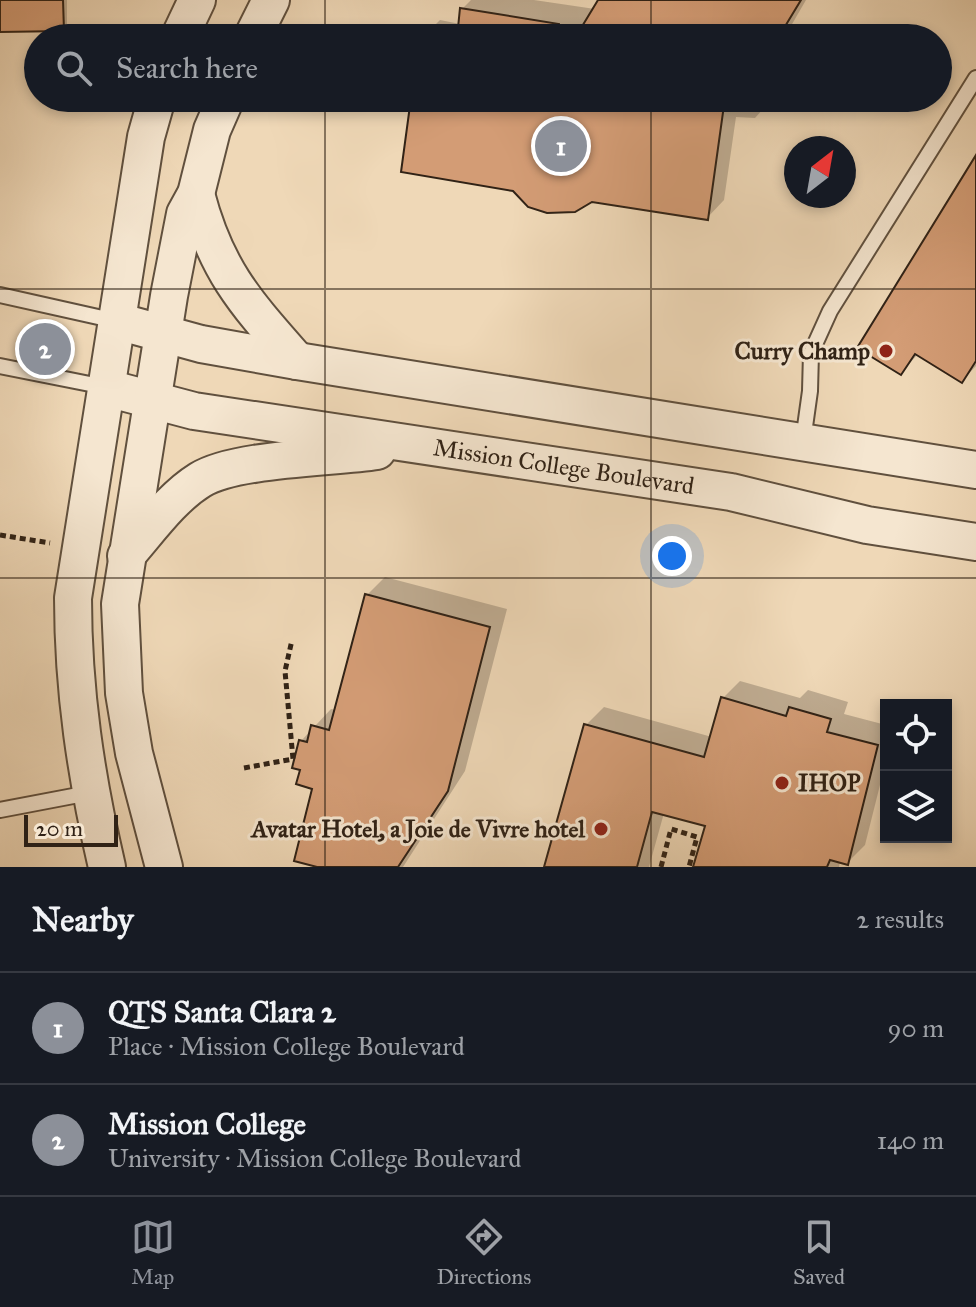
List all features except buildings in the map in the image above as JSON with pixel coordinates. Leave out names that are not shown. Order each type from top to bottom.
[{"type":"street","points":[[186,24],[197,0]]},
{"type":"street","points":[[259,24],[271,0]]},
{"type":"street","points":[[107,867],[90,793],[73,654],[73,598],[146,137],[153,112]]},
{"type":"street","points":[[164,867],[134,753],[124,693],[119,629],[126,556],[185,214],[196,194],[212,130],[220,112]]},
{"type":"street","points":[[196,194],[207,237],[218,260],[297,361]]},
{"type":"street","points":[[117,321],[201,344],[297,361],[976,470]]},
{"type":"street","name":"Mission College Boulevard","points":[[107,388],[194,411],[731,492],[867,525],[976,542]]},
{"type":"street","points":[[126,556],[200,480],[228,468],[411,446]]},
{"type":"lane","points":[[803,441],[811,353],[830,311],[976,78]]},
{"type":"lane","points":[[0,295],[117,321]]},
{"type":"lane","points":[[0,366],[107,388]]},
{"type":"lane","points":[[0,810],[90,793]]},
{"type":"path","points":[[0,535],[50,543]]},
{"type":"path","points":[[244,768],[293,759],[285,671],[292,640]]},
{"type":"path","points":[[661,867],[671,829],[697,837],[689,867]]},
{"type":"place","name":"QTS Santa Clara 2","points":[[561,146]]},
{"type":"place","name":"Mission College","points":[[45,349]]},
{"type":"place","name":"Curry Champ","points":[[886,351]]},
{"type":"place","name":"IHOP","points":[[782,783]]},
{"type":"place","name":"Avatar Hotel, a Joie de Vivre hotel","points":[[601,829]]}]
